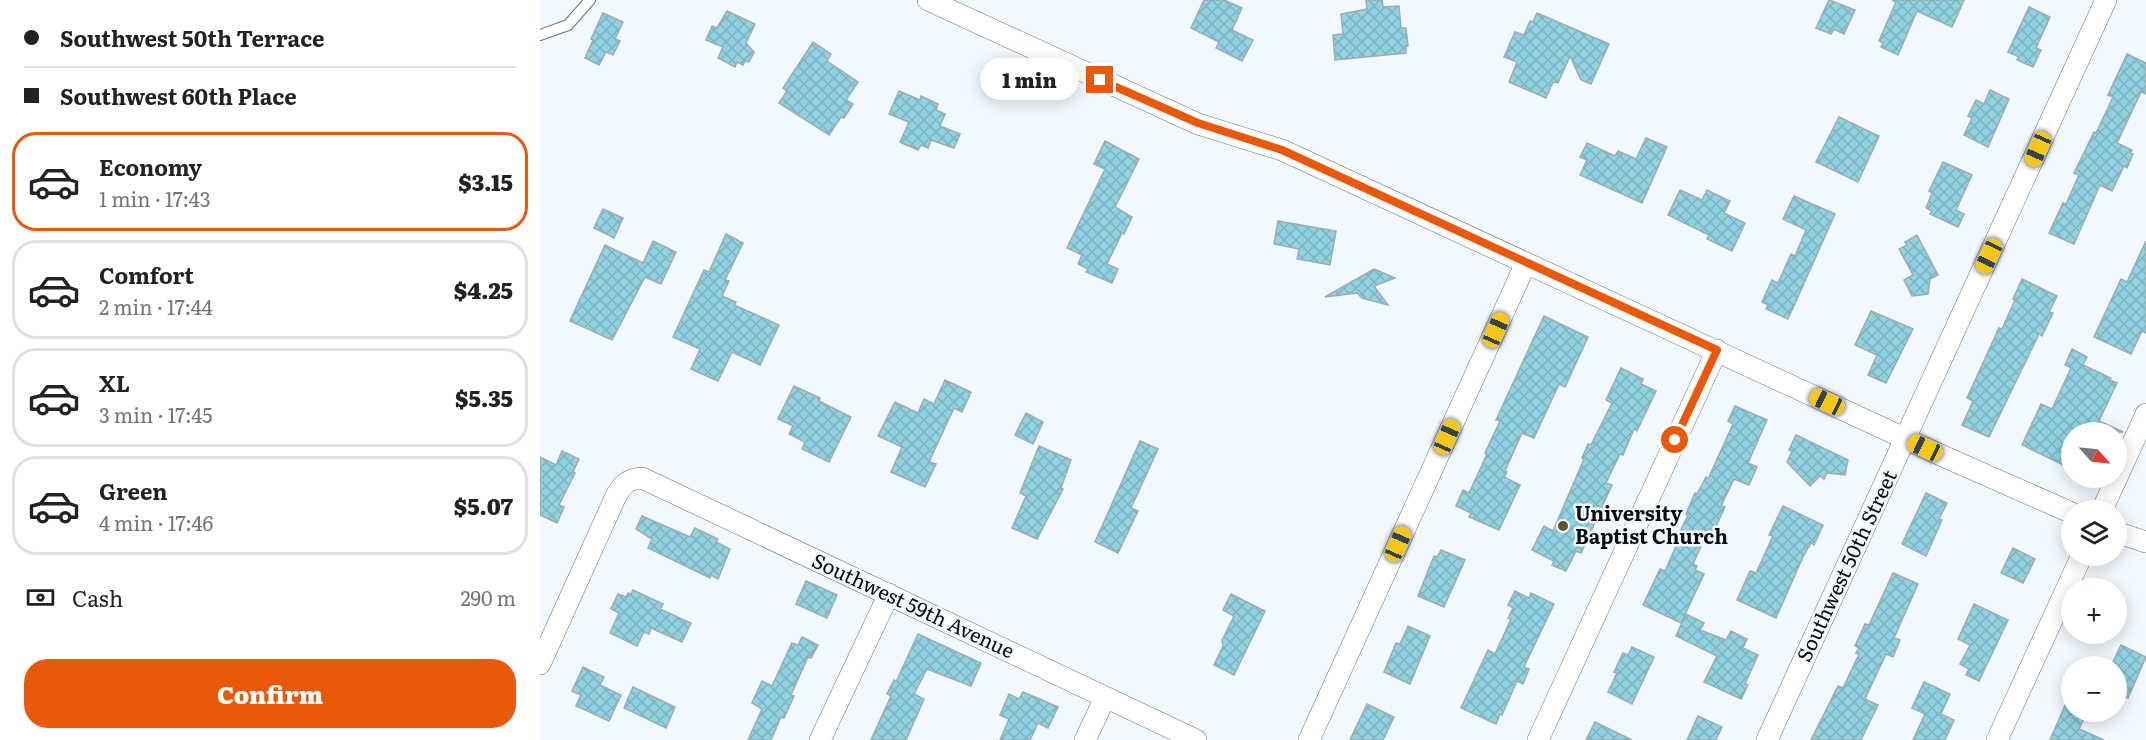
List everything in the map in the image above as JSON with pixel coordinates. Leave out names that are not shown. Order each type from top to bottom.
[{"type":"street","points":[[928,0],[1198,123],[1282,150],[1905,439],[2061,508]]},
{"type":"street","name":"Southwest 50th Street","points":[[1767,740],[2106,0]]},
{"type":"street","points":[[1309,740],[1526,263]]},
{"type":"street","points":[[1538,740],[1717,350]]},
{"type":"street","points":[[2107,500],[2146,414]]},
{"type":"street","name":"Southwest 59th Avenue","points":[[540,664],[616,496],[629,480],[642,478],[1196,740]]},
{"type":"street","points":[[2127,536],[2146,542]]},
{"type":"street","points":[[1997,740],[2077,566]]},
{"type":"street","points":[[820,740],[889,594]]},
{"type":"street","points":[[1085,740],[1105,698]]},
{"type":"lane","points":[[540,35],[568,25],[590,0]]},
{"type":"building","points":[[1204,0],[1224,0],[1242,8],[1232,30],[1253,40],[1242,61],[1216,48],[1219,42],[1191,28]]},
{"type":"building","points":[[1366,0],[1382,0],[1383,7],[1399,6],[1401,28],[1406,28],[1408,46],[1406,46],[1406,53],[1335,60],[1333,35],[1343,34],[1341,14],[1367,9]]},
{"type":"building","points":[[1829,0],[1855,10],[1844,34],[1834,29],[1831,34],[1816,28]]},
{"type":"building","points":[[1892,0],[1964,0],[1952,27],[1917,11],[1898,55],[1881,47],[1883,43],[1879,41],[1896,2]]},
{"type":"building","points":[[2029,7],[2050,17],[2036,48],[2041,50],[2033,67],[2017,60],[2019,57],[2008,52]]},
{"type":"building","points":[[727,11],[755,24],[746,43],[754,52],[749,62],[745,61],[743,65],[737,62],[735,67],[718,58],[723,47],[706,40],[712,26],[717,28]]},
{"type":"building","points":[[603,13],[623,22],[615,39],[620,41],[613,55],[606,52],[599,65],[585,58]]},
{"type":"building","points":[[1537,13],[1609,44],[1591,84],[1581,80],[1570,56],[1558,83],[1553,82],[1546,98],[1509,82],[1517,62],[1504,57],[1515,32],[1524,35],[1530,21],[1533,22]]},
{"type":"building","points":[[813,42],[831,54],[827,61],[858,82],[846,100],[853,104],[829,135],[779,103],[787,91],[783,88]]},
{"type":"building","points":[[2127,54],[2146,63],[2146,94],[2141,92],[2117,143],[2132,150],[2130,153],[2133,154],[2127,168],[2124,166],[2112,191],[2100,185],[2074,244],[2049,233],[2063,203],[2066,204],[2079,175],[2074,173],[2113,97],[2108,95]]},
{"type":"building","points":[[1990,90],[2009,99],[1988,147],[1964,135],[1972,118],[1968,116],[1976,100],[1984,104]]},
{"type":"building","points":[[899,91],[920,100],[921,96],[938,104],[936,110],[945,114],[940,126],[960,134],[954,148],[931,140],[928,148],[921,145],[918,150],[900,142],[909,122],[889,114]]},
{"type":"building","points":[[1839,117],[1879,136],[1858,182],[1816,162]]},
{"type":"building","points":[[1646,138],[1667,147],[1642,203],[1580,175],[1587,160],[1580,157],[1587,143],[1615,156],[1618,151],[1636,159]]},
{"type":"building","points":[[1105,141],[1139,159],[1115,207],[1132,217],[1107,264],[1118,269],[1112,283],[1086,272],[1088,269],[1078,264],[1082,255],[1067,248],[1105,169],[1094,164]]},
{"type":"building","points":[[1943,162],[1972,175],[1956,210],[1964,214],[1958,227],[1930,214],[1932,211],[1926,208],[1932,193],[1929,191]]},
{"type":"building","points":[[1680,190],[1702,200],[1707,190],[1730,201],[1724,213],[1745,223],[1732,251],[1707,239],[1709,235],[1668,215]]},
{"type":"building","points":[[1794,196],[1835,214],[1788,319],[1766,309],[1768,305],[1762,302],[1772,280],[1778,283],[1791,254],[1795,256],[1806,230],[1783,219]]},
{"type":"building","points":[[603,209],[623,218],[614,238],[594,228]]},
{"type":"building","points":[[1278,221],[1336,231],[1330,265],[1297,259],[1299,249],[1274,244]]},
{"type":"building","points":[[726,234],[743,243],[725,280],[729,281],[722,296],[736,302],[734,305],[779,325],[760,365],[732,352],[718,381],[691,369],[700,349],[673,337],[704,270],[709,272]]},
{"type":"building","points":[[1917,235],[1938,275],[1930,279],[1928,294],[1912,296],[1904,280],[1913,275],[1899,249],[1907,245],[1905,242]]},
{"type":"building","points":[[653,241],[676,252],[661,284],[645,277],[612,340],[570,321],[605,245],[643,263]]},
{"type":"building","points":[[2146,241],[2146,333],[2142,331],[2131,354],[2094,337],[2121,279],[2127,282]]},
{"type":"building","points":[[1374,269],[1395,278],[1374,286],[1388,305],[1362,298],[1357,293],[1325,297]]},
{"type":"building","points":[[2022,279],[2057,296],[2049,312],[2053,313],[2042,336],[2039,334],[1989,437],[1962,425],[1973,401],[1967,398],[1999,328],[2002,329]]},
{"type":"building","points":[[1871,311],[1913,329],[1886,383],[1868,375],[1877,355],[1855,345]]},
{"type":"building","points":[[1544,316],[1588,337],[1565,387],[1559,384],[1534,438],[1522,433],[1504,477],[1520,485],[1499,530],[1469,517],[1471,513],[1456,506],[1463,490],[1469,493],[1500,421],[1496,420]]},
{"type":"building","points":[[2072,349],[2087,357],[2083,365],[2117,383],[2099,421],[2101,422],[2061,422],[2061,464],[2022,445],[2041,404],[2052,409],[2071,368],[2065,365]]},
{"type":"building","points":[[1621,368],[1643,379],[1641,384],[1656,391],[1637,431],[1634,429],[1623,455],[1620,454],[1606,483],[1612,485],[1581,553],[1576,551],[1566,571],[1552,565],[1554,561],[1532,550],[1544,526],[1553,531],[1584,459],[1582,458],[1588,444],[1591,445],[1612,403],[1606,400]]},
{"type":"building","points":[[945,380],[971,392],[962,412],[954,408],[929,462],[936,464],[925,487],[891,472],[902,447],[878,436],[895,402],[918,413],[924,399],[934,404]]},
{"type":"building","points":[[794,386],[820,398],[819,401],[851,417],[829,462],[802,449],[805,442],[789,434],[793,426],[778,419]]},
{"type":"building","points":[[1735,406],[1767,420],[1748,463],[1757,467],[1749,485],[1734,479],[1721,506],[1725,507],[1714,531],[1709,529],[1693,564],[1697,566],[1695,570],[1704,574],[1681,623],[1643,605],[1660,569],[1665,571],[1695,493],[1697,494],[1706,477],[1708,479],[1733,424],[1728,421]]},
{"type":"building","points":[[1026,413],[1043,422],[1033,444],[1015,435]]},
{"type":"building","points":[[1796,435],[1848,460],[1845,475],[1827,473],[1824,479],[1820,476],[1810,486],[1787,462],[1792,451],[1789,450]]},
{"type":"building","points":[[1140,441],[1158,449],[1131,508],[1138,511],[1118,553],[1095,542]]},
{"type":"building","points":[[1039,446],[1071,460],[1061,488],[1063,489],[1037,539],[1012,528],[1026,496],[1020,493]]},
{"type":"building","points":[[562,451],[579,459],[573,472],[575,473],[559,505],[564,507],[557,523],[540,515],[540,457],[556,465]]},
{"type":"building","points":[[1926,493],[1947,503],[1926,556],[1902,544]]},
{"type":"building","points":[[1783,506],[1823,525],[1814,545],[1811,543],[1803,557],[1776,618],[1737,600],[1750,571],[1756,573],[1773,536],[1769,535]]},
{"type":"building","points":[[642,516],[690,537],[695,528],[718,539],[716,542],[730,549],[718,579],[711,575],[710,578],[648,548],[652,539],[636,529]]},
{"type":"building","points":[[2013,548],[2035,559],[2023,583],[2001,573]]},
{"type":"building","points":[[1441,550],[1465,560],[1444,607],[1418,596],[1434,556],[1437,557]]},
{"type":"building","points":[[1893,573],[1918,584],[1894,638],[1900,640],[1893,657],[1886,654],[1865,699],[1878,705],[1861,740],[1811,740],[1838,686],[1843,688],[1859,654],[1856,653],[1859,648],[1855,646],[1865,624],[1869,625]]},
{"type":"building","points":[[806,581],[837,595],[827,618],[796,604]]},
{"type":"building","points":[[633,590],[663,604],[660,609],[691,623],[682,642],[651,628],[649,634],[644,632],[637,646],[610,633],[619,613],[611,609],[618,594],[626,597]]},
{"type":"building","points":[[1515,591],[1529,598],[1531,593],[1554,604],[1524,667],[1529,669],[1523,684],[1517,681],[1496,724],[1461,708],[1488,650],[1495,654],[1511,619],[1508,618],[1513,608],[1508,605]]},
{"type":"building","points":[[1231,594],[1265,611],[1234,675],[1214,665],[1223,646],[1222,640],[1234,616],[1223,610]]},
{"type":"building","points":[[1974,604],[2008,620],[1979,681],[1966,675],[1969,669],[1960,664],[1970,645],[1958,639]]},
{"type":"building","points":[[1686,614],[1704,623],[1700,630],[1726,640],[1731,631],[1747,639],[1743,648],[1758,655],[1741,699],[1704,682],[1717,656],[1676,636]]},
{"type":"building","points":[[1408,626],[1430,636],[1410,684],[1384,672],[1396,643],[1400,644]]},
{"type":"building","points":[[918,634],[981,663],[971,686],[927,669],[914,694],[924,699],[906,740],[871,740],[891,696],[887,694],[894,680],[896,682]]},
{"type":"building","points":[[802,637],[818,645],[811,658],[808,657],[791,695],[794,696],[784,718],[781,717],[771,740],[748,740],[762,709],[752,703],[762,681],[772,686],[792,643],[798,645]]},
{"type":"building","points":[[2121,645],[2146,657],[2128,698],[2127,656],[2116,656]]},
{"type":"building","points":[[1632,647],[1654,657],[1632,704],[1608,692],[1623,653],[1628,655]]},
{"type":"building","points":[[583,667],[604,677],[600,685],[621,695],[609,721],[576,706],[581,695],[572,691]]},
{"type":"building","points":[[1924,682],[1950,694],[1941,714],[1954,720],[1945,740],[1913,740],[1925,714],[1912,708]]},
{"type":"building","points":[[633,687],[675,707],[666,728],[624,708]]},
{"type":"building","points":[[1023,692],[1058,707],[1048,728],[1038,723],[1030,740],[1000,740],[1009,719],[1000,715],[1009,694],[1019,699]]},
{"type":"building","points":[[1367,704],[1394,717],[1383,740],[1350,740]]},
{"type":"building","points":[[2061,715],[2061,722],[2082,722],[2079,729],[2104,740],[2050,740]]},
{"type":"building","points":[[1698,716],[1722,727],[1716,740],[1687,740]]},
{"type":"building","points":[[1595,722],[1632,740],[1586,740]]},
{"type":"place","name":"University Baptist Church","points":[[1563,526]]},
{"type":"route","points":[[1100,80],[1198,123],[1282,150],[1717,350],[1675,440]]}]
